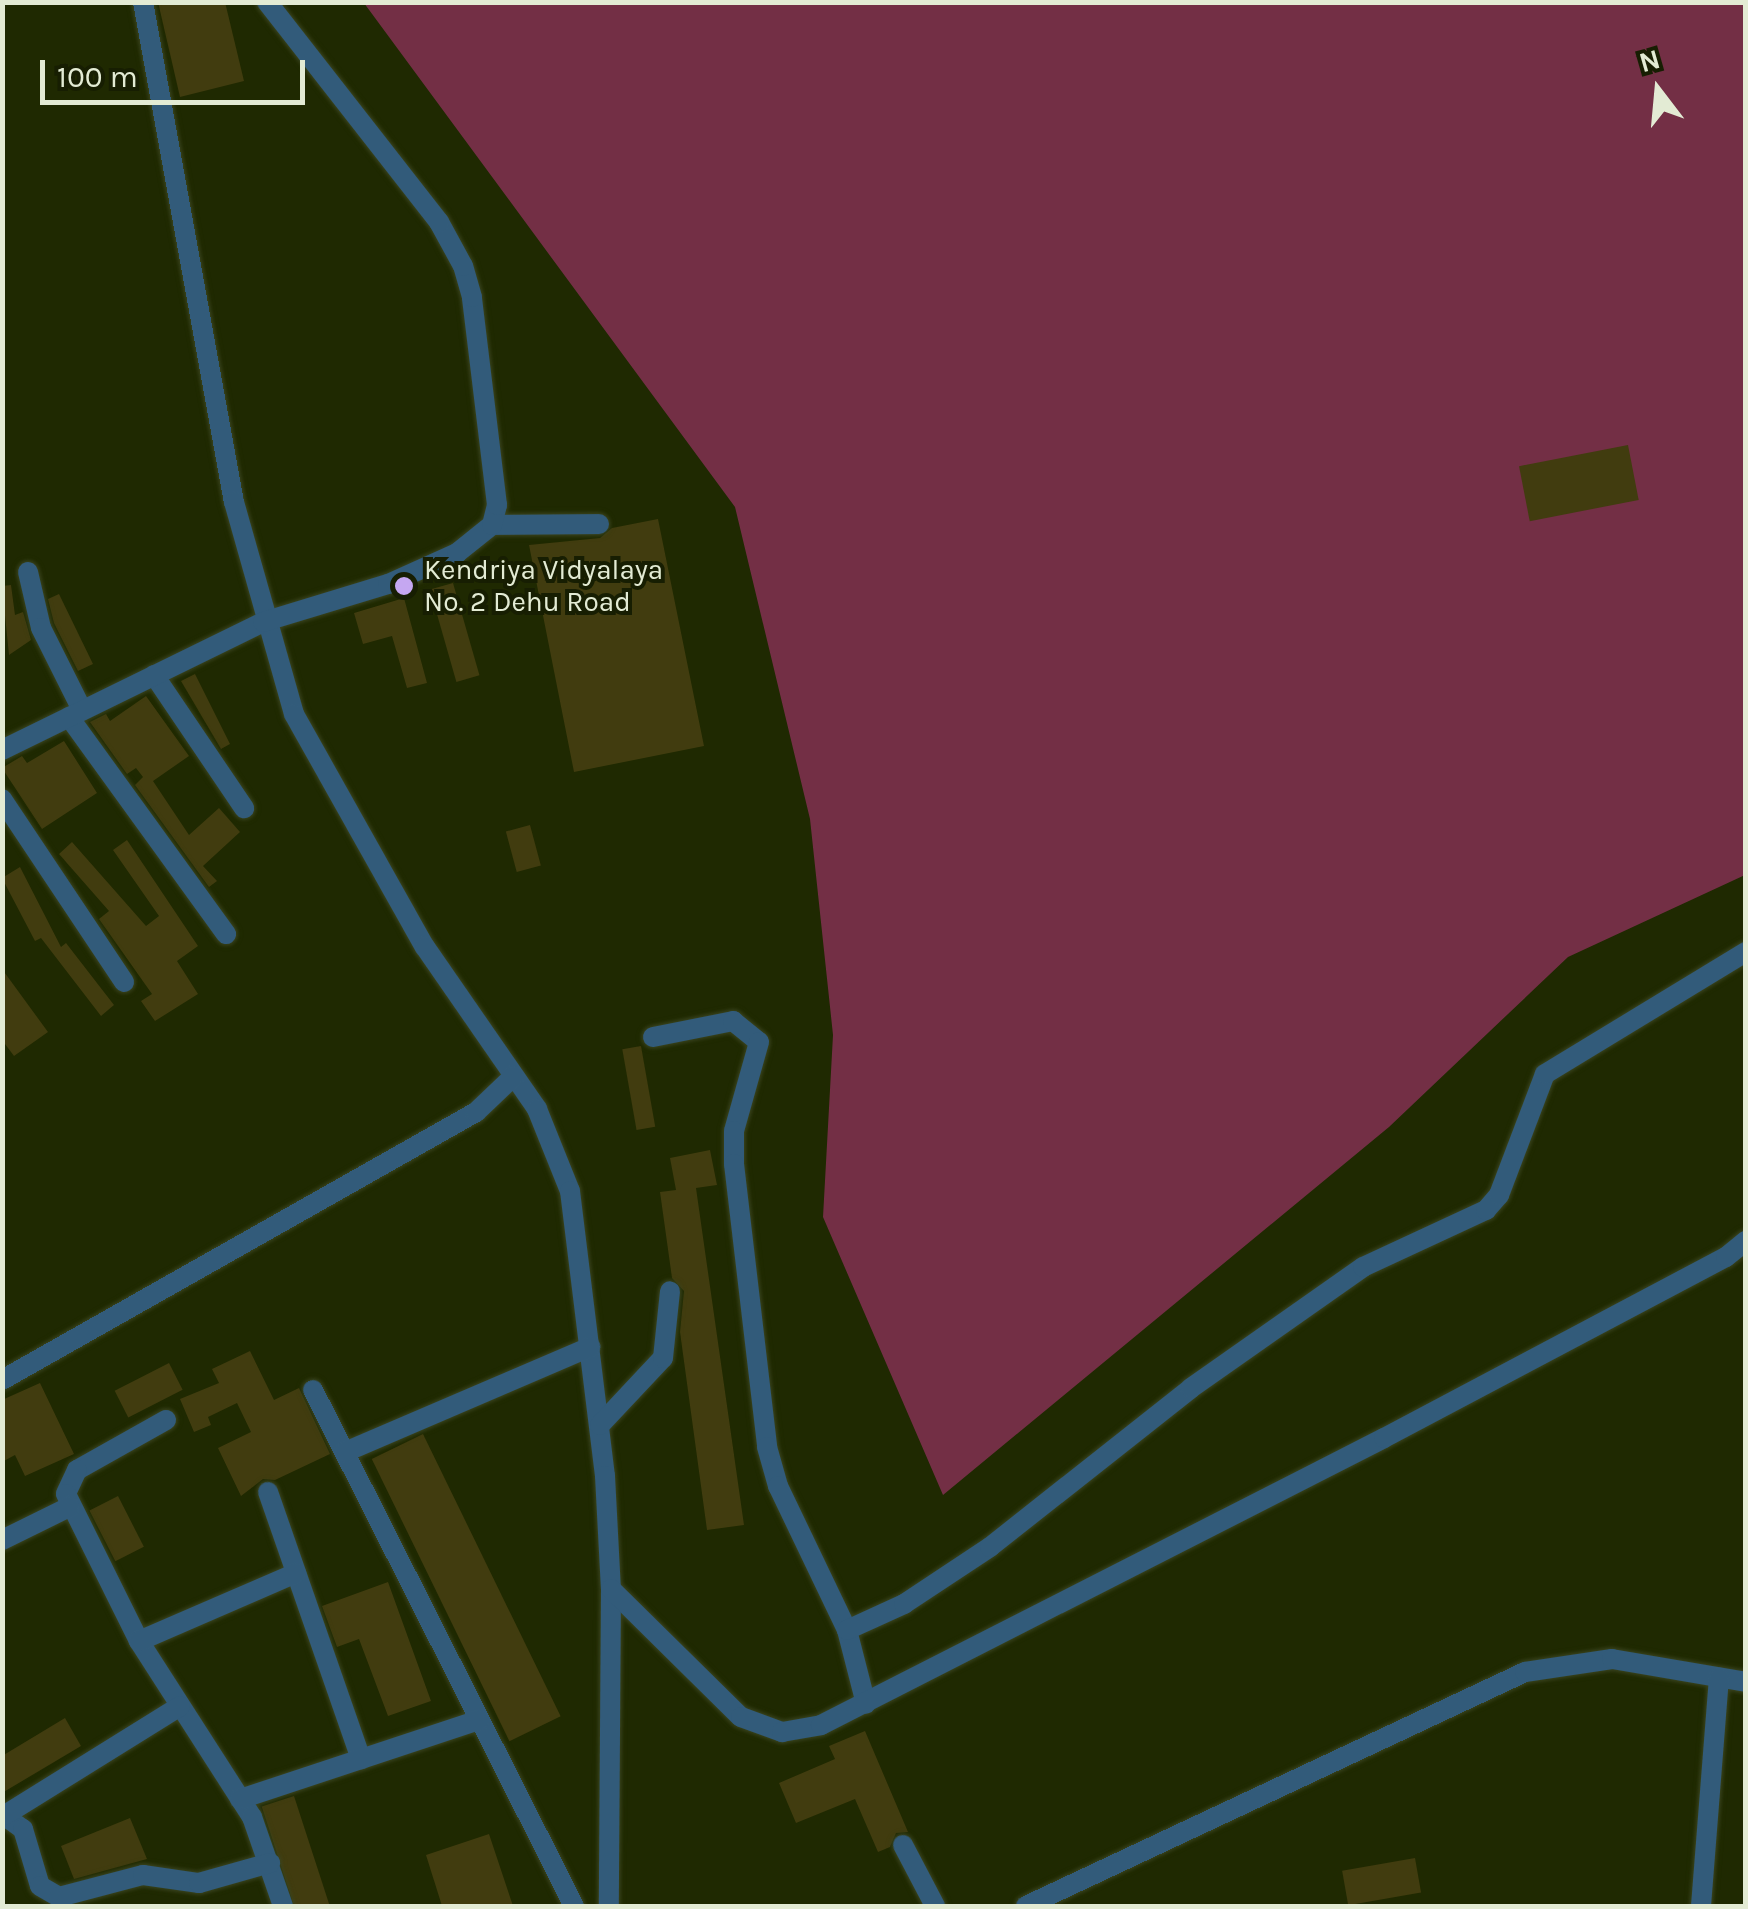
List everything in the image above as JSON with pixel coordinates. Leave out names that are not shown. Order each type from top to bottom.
[{"type":"lane","points":[[143,2],[234,502],[263,622],[304,737],[364,846],[550,1135],[570,1191],[600,1425],[611,1589],[609,1906]]},
{"type":"lane","points":[[2,750],[263,622],[388,584],[457,553],[492,525],[497,505],[463,266],[420,196],[267,2]]},
{"type":"lane","points":[[492,525],[599,524]]},
{"type":"lane","points":[[28,572],[41,628],[76,714],[226,934]]},
{"type":"lane","points":[[154,675],[244,808]]},
{"type":"lane","points":[[2,799],[124,982]]},
{"type":"lane","points":[[847,1630],[904,1604],[977,1556],[1191,1388],[1363,1267],[1486,1210],[1499,1195],[1544,1074],[1746,952]]},
{"type":"lane","points":[[653,1037],[733,1020],[759,1042],[734,1131],[734,1164],[767,1447],[778,1486],[847,1630],[866,1704]]},
{"type":"lane","points":[[2,1380],[476,1112],[514,1076]]},
{"type":"lane","points":[[611,1589],[706,1689],[761,1727],[799,1731],[866,1704],[1384,1438],[1726,1258],[1746,1241]]},
{"type":"lane","points":[[600,1425],[663,1358],[670,1292]]},
{"type":"lane","points":[[345,1452],[590,1347]]},
{"type":"lane","points":[[313,1390],[574,1906]]},
{"type":"lane","points":[[166,1420],[77,1470],[67,1481],[69,1507],[139,1641],[240,1799],[270,1863],[284,1906]]},
{"type":"lane","points":[[268,1492],[361,1759]]},
{"type":"lane","points":[[2,1540],[69,1507]]},
{"type":"lane","points":[[139,1641],[296,1573]]},
{"type":"lane","points":[[1026,1906],[1525,1672],[1612,1659],[1746,1682]]},
{"type":"lane","points":[[1702,1906],[1719,1678]]},
{"type":"lane","points":[[180,1706],[4,1814],[23,1829],[40,1886],[59,1897],[144,1875],[200,1883],[270,1863]]},
{"type":"lane","points":[[240,1799],[479,1720]]},
{"type":"lane","points":[[903,1845],[934,1906]]},
{"type":"shaded area","points":[[364,3],[1745,3],[1745,875],[1568,957],[1389,1127],[943,1495],[823,1217],[833,1035],[810,819],[735,507]]},
{"type":"building","points":[[158,2],[225,2],[244,81],[180,97]]},
{"type":"building","points":[[1628,445],[1639,500],[1530,521],[1519,466]]},
{"type":"building","points":[[658,519],[704,746],[574,772],[529,545],[600,538],[612,528]]},
{"type":"building","points":[[453,583],[479,675],[456,682],[430,590]]},
{"type":"building","points":[[11,585],[15,615],[23,612],[31,640],[9,655],[2,586]]},
{"type":"building","points":[[59,594],[93,664],[78,671],[54,623],[48,599]]},
{"type":"building","points":[[404,598],[427,683],[407,688],[392,636],[363,644],[354,613]]},
{"type":"building","points":[[195,674],[230,744],[221,749],[181,681]]},
{"type":"building","points":[[146,696],[189,756],[153,781],[189,835],[219,808],[240,832],[203,866],[217,881],[209,887],[135,785],[143,777],[136,768],[127,774],[90,722],[106,714],[110,721]]},
{"type":"building","points":[[64,741],[97,793],[42,829],[2,768],[22,756],[27,763]]},
{"type":"building","points":[[530,825],[541,866],[517,872],[506,831]]},
{"type":"building","points":[[127,840],[198,946],[177,961],[198,994],[155,1021],[141,1001],[152,994],[99,919],[109,911],[59,854],[72,842],[146,926],[159,916],[113,850]]},
{"type":"building","points":[[20,867],[61,947],[66,943],[114,1005],[101,1016],[41,938],[35,941],[2,878]]},
{"type":"building","points":[[2,969],[48,1032],[14,1056],[2,1040]]},
{"type":"building","points":[[641,1046],[655,1127],[637,1130],[622,1049]]},
{"type":"building","points":[[710,1150],[717,1185],[696,1188],[744,1525],[707,1530],[680,1332],[684,1291],[672,1278],[660,1192],[676,1190],[670,1158]]},
{"type":"building","points":[[250,1351],[274,1400],[299,1388],[330,1454],[275,1480],[263,1479],[241,1496],[218,1448],[251,1432],[237,1403],[208,1417],[211,1425],[194,1432],[180,1399],[219,1383],[212,1369]]},
{"type":"building","points":[[169,1363],[183,1390],[128,1417],[115,1391]]},
{"type":"building","points":[[40,1383],[74,1454],[25,1476],[15,1455],[2,1462],[2,1400]]},
{"type":"building","points":[[423,1434],[561,1716],[509,1741],[372,1459]]},
{"type":"building","points":[[118,1496],[144,1547],[115,1561],[89,1511]]},
{"type":"building","points":[[388,1582],[431,1701],[388,1716],[359,1639],[337,1647],[322,1606]]},
{"type":"building","points":[[65,1718],[81,1746],[2,1793],[2,1756]]},
{"type":"building","points":[[865,1731],[908,1832],[896,1833],[890,1847],[878,1852],[855,1799],[796,1823],[779,1783],[835,1759],[829,1746]]},
{"type":"building","points":[[294,1796],[330,1906],[294,1906],[262,1807]]},
{"type":"building","points":[[130,1818],[147,1859],[74,1879],[61,1846]]},
{"type":"building","points":[[489,1834],[513,1906],[442,1906],[426,1855]]},
{"type":"building","points":[[1415,1858],[1421,1892],[1348,1905],[1342,1871]]},
{"type":"place","name":"Kendriya Vidyalaya No. 2 Dehu Road","points":[[404,586]]}]
